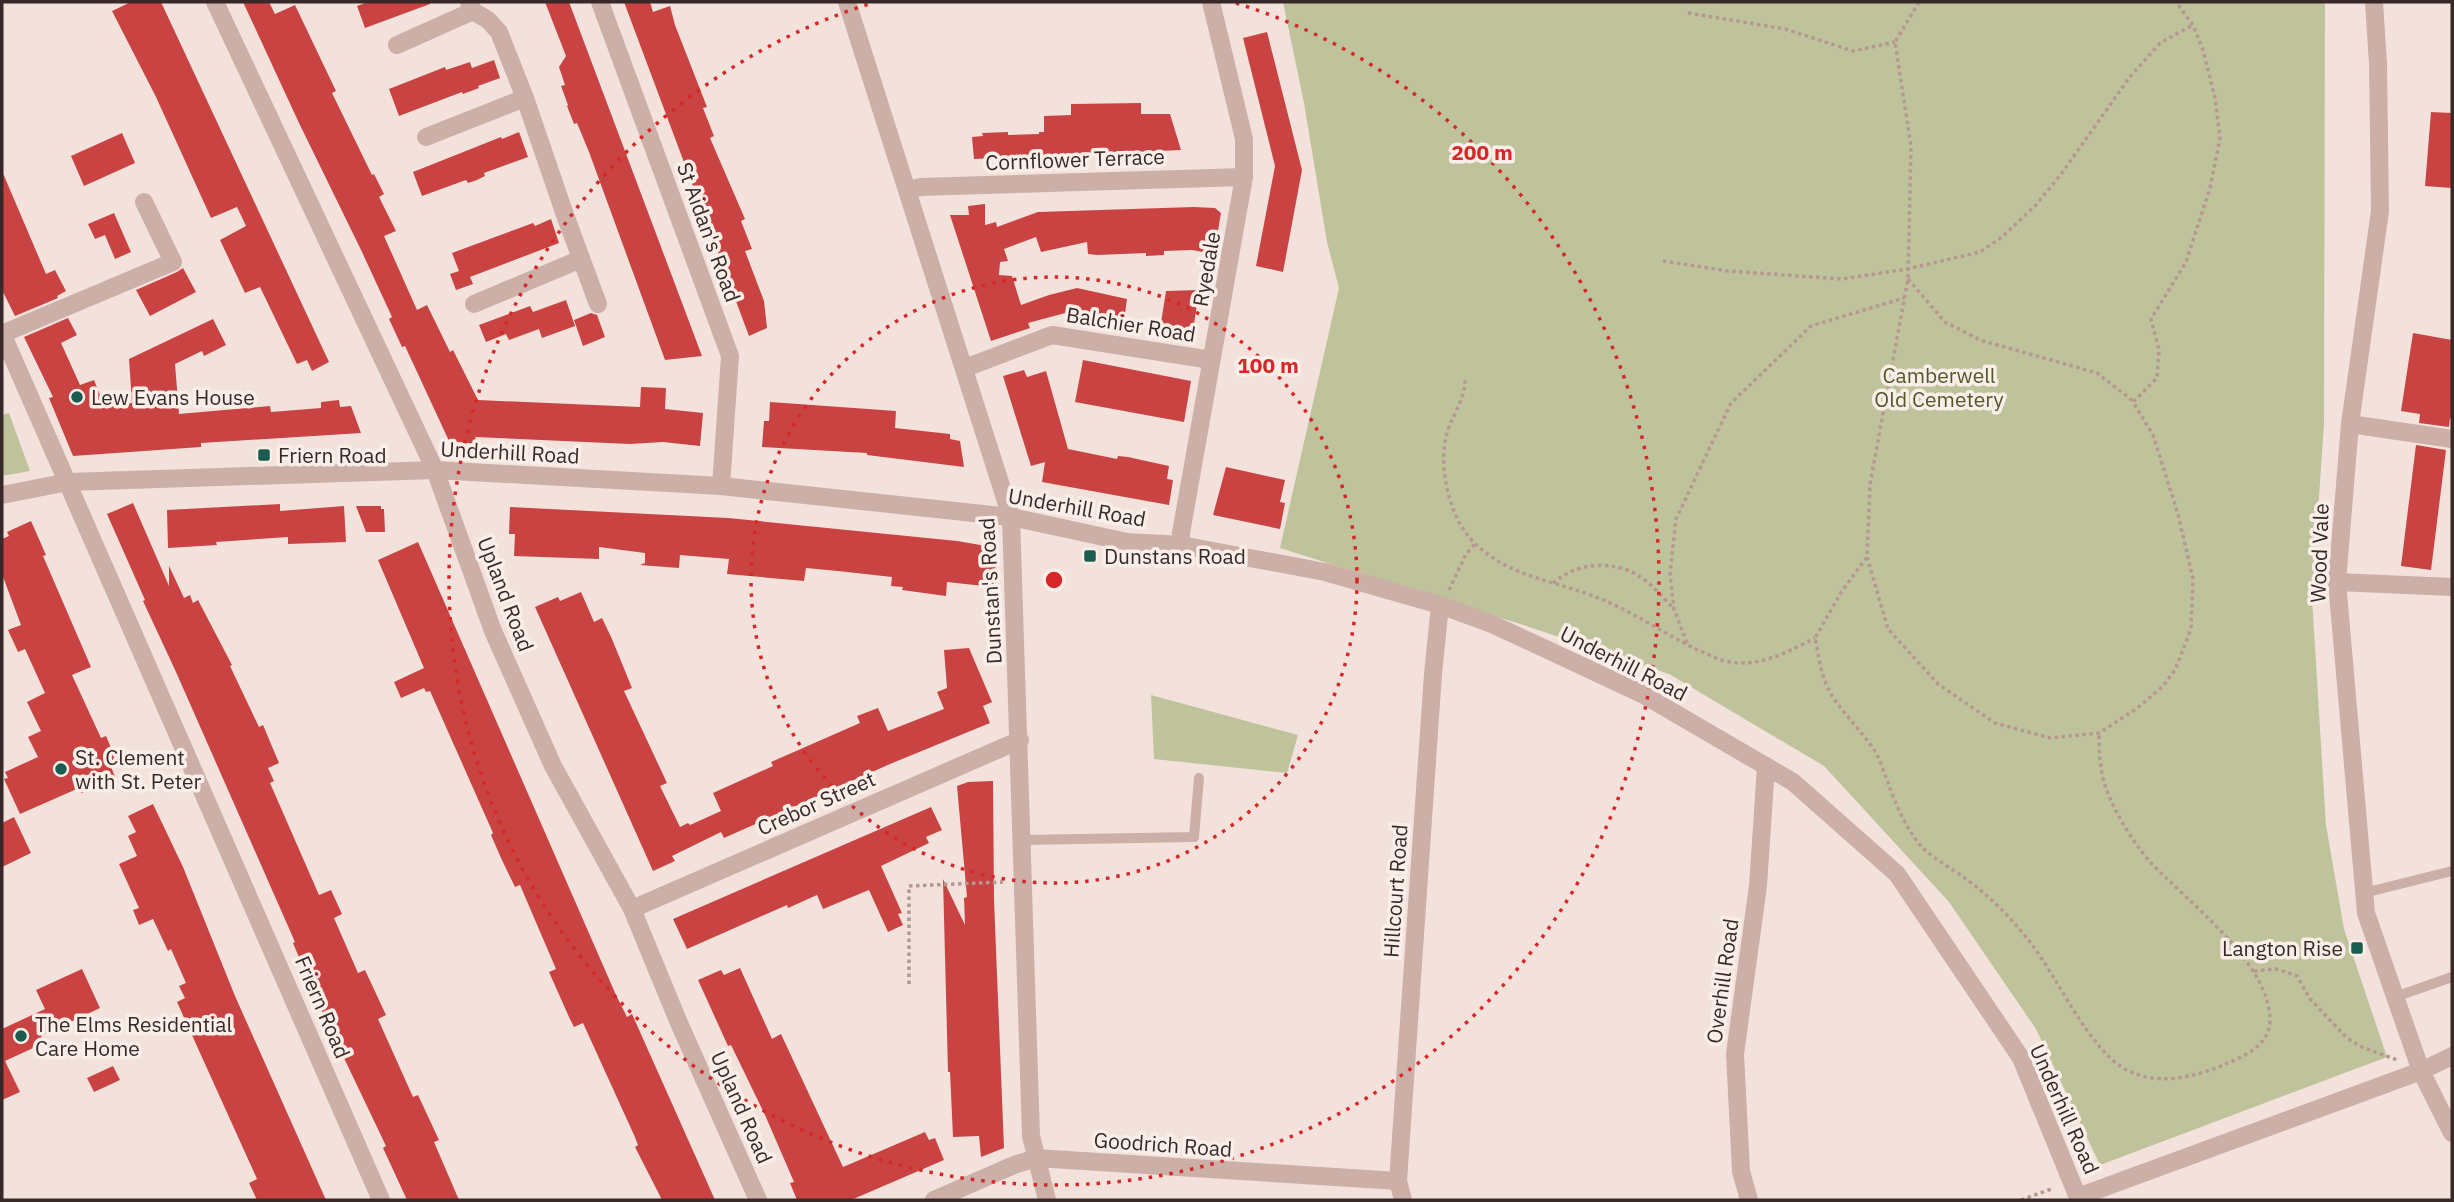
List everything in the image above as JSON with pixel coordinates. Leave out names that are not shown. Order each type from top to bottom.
[{"type":"street","name":"Upland Road","points":[[215,2],[435,470],[493,631],[552,766],[632,909],[679,1023],[758,1200]]},
{"type":"street","name":"St Aidan's Road","points":[[600,2],[730,356],[721,486]]},
{"type":"street","name":"Dunstan's Road","points":[[847,2],[1011,517],[1031,1136],[1047,1200]]},
{"type":"street","name":"Ryedale","points":[[1181,545],[1244,177],[1244,139],[1211,2]]},
{"type":"street","name":"Wood Vale","points":[[2374,2],[2378,64],[2380,211],[2350,424],[2337,582],[2366,912],[2421,1071],[2452,1133]]},
{"type":"street","points":[[397,46],[471,6],[499,32],[598,304]]},
{"type":"street","points":[[426,137],[525,98]]},
{"type":"street","name":"Cornflower Terrace","points":[[908,191],[933,186],[1244,177]]},
{"type":"street","points":[[2,333],[173,262],[144,202]]},
{"type":"street","points":[[474,304],[581,259]]},
{"type":"street","name":"Friern Road","points":[[2,333],[381,1200]]},
{"type":"street","name":"Balchier Road","points":[[965,368],[1052,335],[1211,360]]},
{"type":"street","points":[[2350,424],[2452,439]]},
{"type":"street","name":"Underhill Road","points":[[2,495],[68,482],[435,470],[721,486],[1011,517],[1127,542],[1181,545],[1325,572],[1440,605],[1492,624],[1642,694],[1794,782],[1897,874],[2021,1058],[2077,1193]]},
{"type":"street","points":[[2337,582],[2452,587]]},
{"type":"street","name":"Hillcourt Road","points":[[1403,1200],[1398,1181],[1440,605]]},
{"type":"street","name":"Crebor Street","points":[[632,909],[1020,740]]},
{"type":"street","name":"Overhill Road","points":[[1749,1200],[1741,1171],[1735,1054],[1758,886],[1766,766]]},
{"type":"street","points":[[2077,1193],[2421,1071],[2452,1056]]},
{"type":"street","name":"Goodrich Road","points":[[934,1200],[1036,1158],[1398,1181]]},
{"type":"lane","points":[[1022,840],[1194,837],[1199,778]]},
{"type":"lane","points":[[2364,893],[2452,872]]},
{"type":"lane","points":[[2395,997],[2452,977]]},
{"type":"path","points":[[1908,279],[1945,322],[1980,340],[2097,373],[2133,402],[2153,435],[2178,514],[2193,579],[2191,629],[2175,670],[2162,687],[2136,709],[2099,733],[2050,738],[1995,723],[1938,684],[1888,629],[1867,557],[1870,484],[1908,279],[1910,146],[1895,42],[1912,9],[1919,2]]},
{"type":"path","points":[[2133,402],[2157,378],[2159,350],[2151,319],[2186,262],[2210,188],[2220,138],[2216,97],[2203,50],[2193,24],[2176,2]]},
{"type":"path","points":[[1688,13],[1786,29],[1853,51],[1895,42]]},
{"type":"path","points":[[1663,261],[1728,271],[1842,279],[1907,269],[1980,252],[2002,237],[2035,206],[2062,173],[2129,78],[2160,43],[2193,24]]},
{"type":"path","points":[[1687,645],[1674,609],[1670,574],[1676,519],[1731,403],[1811,327],[1904,298]]},
{"type":"path","points":[[1465,380],[1465,391],[1448,428],[1445,444],[1444,463],[1449,497],[1457,519],[1475,544],[1511,568],[1616,606],[1687,645],[1723,661],[1741,663],[1774,659],[1815,638],[1842,591],[1867,557]]},
{"type":"path","points":[[1440,605],[1466,554],[1475,544]]},
{"type":"path","points":[[1553,583],[1561,576],[1591,565],[1617,567],[1642,578],[1674,609]]},
{"type":"path","points":[[1815,638],[1821,668],[1831,692],[1877,755],[1896,805],[1923,848],[2001,907],[2054,976],[2105,1054],[2126,1070],[2161,1080],[2198,1074],[2246,1055],[2263,1043],[2270,1023],[2267,1002],[2254,971],[2225,936],[2150,861],[2128,831],[2107,791],[2099,758],[2099,733]]},
{"type":"path","points":[[909,984],[909,886],[1023,881]]},
{"type":"path","points":[[2254,971],[2277,969],[2297,976],[2310,999],[2347,1038],[2421,1071]]},
{"type":"path","points":[[2021,1200],[2077,1193]]},
{"type":"green space","name":"Camberwell Old Cemetery","points":[[1283,2],[2325,2],[2324,424],[2312,599],[2326,825],[2344,929],[2387,1057],[2100,1165],[2036,1029],[1949,902],[1824,766],[1669,674],[1280,548],[1339,288],[1327,242],[1304,103]]},
{"type":"green space","points":[[9,413],[30,471],[2,476],[2,415]]},
{"type":"green space","points":[[1151,695],[1298,735],[1287,773],[1154,759]]},
{"type":"building","points":[[131,2],[161,2],[329,362],[312,371],[307,360],[297,364],[260,287],[245,293],[220,240],[246,226],[237,207],[211,218],[156,97],[112,11]]},
{"type":"building","points":[[243,2],[269,2],[275,14],[295,5],[336,91],[332,93],[384,194],[379,197],[396,231],[384,236],[417,310],[427,305],[478,400],[640,407],[641,387],[666,388],[665,409],[703,413],[700,446],[663,442],[630,444],[475,437],[478,444],[449,441],[405,346],[402,347],[389,319],[392,317]]},
{"type":"building","points":[[368,2],[430,4],[365,28],[357,6]]},
{"type":"building","points":[[545,2],[569,2],[702,356],[665,360],[589,152],[567,106],[561,86],[565,85],[559,67],[566,56]]},
{"type":"building","points":[[624,2],[650,2],[653,12],[670,6],[707,107],[703,108],[714,136],[710,138],[745,219],[741,221],[752,249],[745,251],[764,301],[767,328],[749,336]]},
{"type":"building","points":[[1267,32],[1302,170],[1283,272],[1256,266],[1275,166],[1243,38]]},
{"type":"building","points":[[494,60],[500,78],[399,116],[389,89],[445,67],[446,70],[470,62],[472,68]]},
{"type":"building","points":[[1141,103],[1141,114],[1170,114],[1181,150],[974,159],[972,137],[983,136],[982,133],[1039,134],[1044,132],[1044,116],[1071,115],[1071,104]]},
{"type":"building","points":[[2431,112],[2452,113],[2452,188],[2425,186]]},
{"type":"building","points":[[519,132],[528,157],[484,173],[485,176],[477,180],[468,183],[466,180],[422,196],[413,172]]},
{"type":"building","points":[[122,133],[135,163],[84,186],[71,156]]},
{"type":"building","points":[[2,171],[46,274],[55,270],[66,291],[57,296],[58,298],[15,316],[2,290]]},
{"type":"building","points":[[985,204],[985,225],[996,222],[997,227],[1038,212],[1194,207],[1215,208],[1221,213],[1214,254],[1192,250],[1164,251],[1164,255],[1146,256],[1146,253],[1097,255],[1088,254],[1087,242],[1041,252],[1036,237],[1004,249],[1008,261],[1000,262],[999,275],[1012,276],[1021,305],[1077,288],[1127,299],[1124,321],[1069,312],[1028,323],[1030,328],[991,341],[950,215],[969,215],[968,206]]},
{"type":"building","points":[[114,213],[131,252],[115,259],[105,235],[95,239],[88,224]]},
{"type":"building","points":[[551,219],[559,243],[470,277],[473,284],[456,290],[450,274],[459,271],[452,253]]},
{"type":"building","points":[[183,268],[196,292],[150,316],[136,290]]},
{"type":"building","points":[[1199,290],[1192,338],[1170,335],[1171,331],[1160,329],[1166,291]]},
{"type":"building","points":[[566,300],[575,326],[542,338],[539,329],[509,340],[506,334],[486,342],[479,325],[530,306],[533,312]]},
{"type":"building","points":[[591,313],[597,315],[605,337],[583,346],[574,320]]},
{"type":"building","name":"Lew Evans House","points":[[68,318],[77,335],[61,343],[80,385],[94,380],[104,405],[132,403],[129,359],[213,319],[226,345],[204,356],[202,351],[175,364],[179,414],[270,406],[271,412],[321,408],[321,402],[339,400],[340,407],[351,406],[361,433],[201,443],[201,447],[73,456],[49,398],[53,397],[24,337]]},
{"type":"building","points":[[2413,333],[2452,340],[2452,419],[2450,418],[2449,427],[2419,423],[2420,414],[2401,411]]},
{"type":"building","points":[[1083,360],[1191,381],[1184,422],[1075,402]]},
{"type":"building","points":[[1024,370],[1027,377],[1046,371],[1068,449],[1169,466],[1167,479],[1173,480],[1169,505],[1042,482],[1045,462],[1031,466],[1003,376]]},
{"type":"building","points":[[770,402],[896,411],[895,428],[950,434],[950,439],[960,441],[964,467],[867,453],[762,447],[764,421],[769,421]]},
{"type":"building","points":[[2416,445],[2446,450],[2431,570],[2401,566]]},
{"type":"building","points":[[1226,467],[1285,480],[1280,502],[1285,503],[1280,529],[1213,515]]},
{"type":"building","points":[[133,503],[169,586],[169,566],[184,598],[190,595],[193,603],[198,600],[232,665],[230,666],[259,727],[263,725],[279,763],[268,768],[274,781],[270,783],[319,895],[331,890],[342,914],[334,918],[358,973],[365,970],[386,1015],[378,1019],[413,1097],[418,1095],[439,1140],[434,1142],[459,1200],[407,1200],[383,1148],[386,1146],[322,1012],[293,943],[295,942],[107,514]]},
{"type":"building","points":[[280,504],[280,511],[344,506],[346,542],[288,544],[288,537],[168,548],[167,510]]},
{"type":"building","points":[[356,506],[381,506],[381,509],[384,509],[385,532],[366,532]]},
{"type":"building","points":[[510,507],[728,518],[957,541],[998,548],[993,587],[947,582],[946,596],[902,590],[903,587],[891,586],[892,577],[838,571],[806,568],[804,581],[727,574],[729,559],[680,555],[679,568],[640,565],[645,563],[645,553],[599,547],[599,559],[514,556],[515,534],[509,534]]},
{"type":"building","points":[[31,521],[46,555],[43,556],[91,667],[72,675],[101,738],[106,736],[118,764],[111,767],[116,779],[81,793],[79,788],[20,814],[4,779],[8,778],[5,772],[38,757],[28,737],[41,731],[27,702],[45,693],[25,649],[18,652],[8,630],[21,625],[2,574],[2,539],[9,536],[7,532]]},
{"type":"building","points":[[418,542],[616,995],[627,1017],[632,1014],[715,1200],[662,1200],[635,1147],[638,1145],[634,1135],[583,1023],[574,1027],[569,1017],[549,972],[556,969],[520,885],[515,887],[501,858],[491,835],[493,833],[430,691],[426,692],[424,688],[401,698],[394,682],[424,668],[378,560]]},
{"type":"building","points":[[581,592],[594,622],[602,618],[612,639],[632,688],[624,691],[667,783],[660,786],[680,827],[721,811],[713,793],[773,766],[771,762],[860,723],[857,716],[878,708],[888,731],[944,709],[937,692],[947,688],[944,650],[969,648],[992,702],[983,706],[990,723],[724,838],[721,832],[672,856],[675,861],[653,871],[535,607],[558,597],[560,601]]},
{"type":"building","points":[[993,781],[994,900],[1004,1148],[981,1157],[979,1136],[953,1137],[948,1072],[943,879],[965,925],[964,898],[967,897],[957,786],[968,782]]},
{"type":"building","points":[[153,804],[183,867],[235,996],[326,1200],[257,1200],[249,1183],[257,1179],[177,1002],[185,998],[179,986],[186,983],[171,949],[168,951],[153,919],[139,925],[133,910],[139,908],[119,864],[137,856],[128,836],[136,832],[128,816]]},
{"type":"building","points":[[931,807],[942,830],[926,837],[929,843],[881,866],[902,913],[898,914],[903,925],[888,932],[869,890],[823,909],[817,895],[788,908],[787,905],[687,949],[673,919]]},
{"type":"building","points":[[14,817],[31,853],[2,867],[2,823]]},
{"type":"building","points":[[740,968],[772,1039],[781,1034],[843,1167],[925,1132],[929,1140],[935,1138],[944,1160],[851,1200],[797,1200],[790,1183],[794,1182],[765,1115],[731,1045],[728,1046],[698,980],[721,970],[724,975]]},
{"type":"building","points":[[82,969],[100,1008],[41,1036],[44,1043],[5,1061],[20,1092],[2,1100],[2,1029],[45,1009],[36,990]]},
{"type":"building","points":[[113,1066],[120,1080],[94,1092],[87,1078]]},
{"type":"place","name":"Lew Evans House","points":[[77,397]]},
{"type":"place","name":"Friern Road","points":[[264,455]]},
{"type":"place","name":"Dunstans Road","points":[[1090,556]]},
{"type":"place","name":"St. Clement with St. Peter","points":[[61,769]]},
{"type":"place","name":"Langton Rise","points":[[2357,948]]},
{"type":"place","name":"The Elms Residential Care Home","points":[[21,1036]]}]
